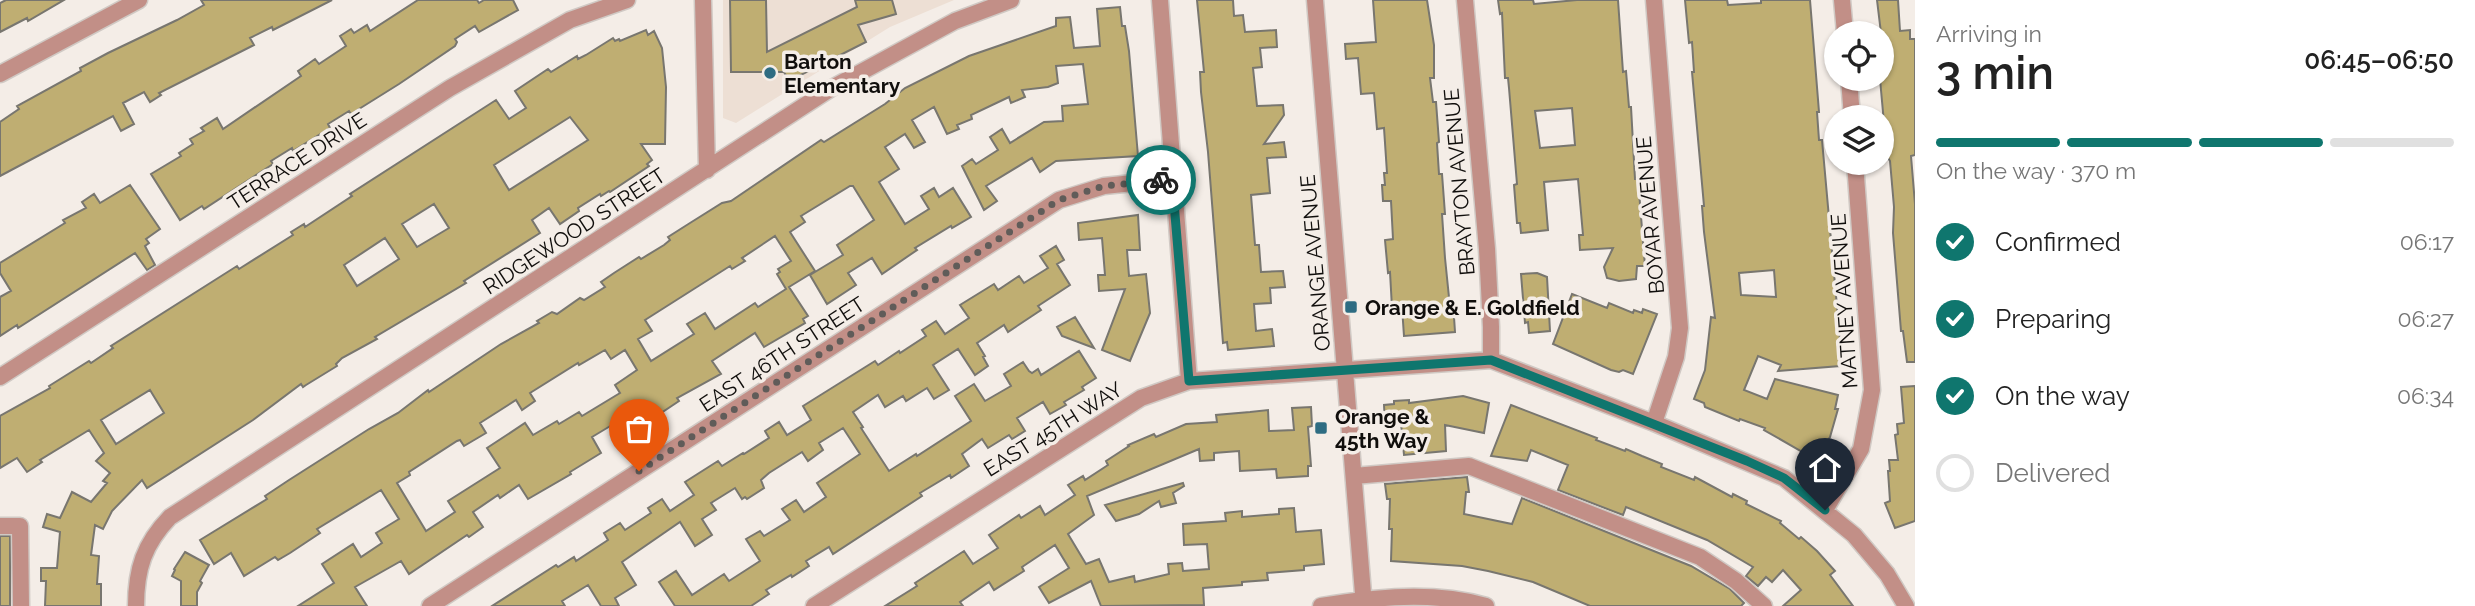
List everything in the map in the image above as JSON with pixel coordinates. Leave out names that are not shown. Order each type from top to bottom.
[{"type":"street","points":[[0,74],[139,0]]},
{"type":"street","name":"TERRACE DRIVE","points":[[0,377],[450,88],[570,20],[627,0]]},
{"type":"street","points":[[703,0],[706,170]]},
{"type":"street","name":"RIDGEWOOD STREET","points":[[136,606],[137,575],[154,534],[170,517],[830,89],[955,21],[1011,0]]},
{"type":"street","points":[[1160,0],[1189,381]]},
{"type":"street","name":"ORANGE AVENUE","points":[[1315,0],[1364,603]]},
{"type":"street","name":"BRAYTON AVENUE","points":[[1465,0],[1487,249],[1492,327],[1491,360]]},
{"type":"street","name":"BOYAR AVENUE","points":[[1654,0],[1680,328],[1676,357],[1654,423]]},
{"type":"street","points":[[1842,0],[1844,21]]},
{"type":"street","name":"MATNEY AVENUE","points":[[1825,510],[1861,449],[1872,390],[1856,175]]},
{"type":"street","name":"EAST 46TH STREET","points":[[430,606],[1059,200],[1104,186],[1172,179]]},
{"type":"street","points":[[1491,360],[1654,423],[1784,478],[1854,535],[1887,574],[1906,606]]},
{"type":"street","name":"EAST 45TH WAY","points":[[814,606],[1141,398],[1189,381],[1491,360]]},
{"type":"street","points":[[1354,476],[1469,466],[1700,557],[1736,581],[1764,606]]},
{"type":"street","points":[[0,526],[20,526],[21,606]]},
{"type":"street","points":[[1321,606],[1420,597],[1473,602],[1486,606]]},
{"type":"shaded area","name":"Barton Elementary","points":[[723,0],[954,0],[890,27],[736,123],[723,118]]},
{"type":"building","points":[[6,0],[64,0],[28,21],[27,18],[0,32],[0,3]]},
{"type":"building","points":[[201,0],[332,0],[273,30],[272,27],[250,38],[254,45],[159,93],[161,95],[150,102],[144,92],[123,103],[134,124],[121,131],[113,116],[0,176],[0,122],[19,109],[17,106],[81,71],[80,68],[204,5]]},
{"type":"building","points":[[418,0],[477,0],[479,3],[484,0],[513,0],[518,10],[479,32],[475,26],[455,39],[455,46],[399,84],[351,114],[349,111],[328,124],[330,128],[271,161],[273,164],[204,209],[202,206],[180,220],[151,174],[181,156],[179,153],[193,144],[190,139],[204,131],[201,128],[217,118],[223,129],[301,76],[298,71],[315,59],[319,64],[346,46],[340,36],[351,29],[354,33],[367,25],[370,31]]},
{"type":"building","points":[[730,0],[766,0],[767,52],[857,7],[855,0],[892,0],[896,14],[858,25],[866,42],[789,81],[784,72],[731,72]]},
{"type":"building","points":[[1197,0],[1233,0],[1234,16],[1243,15],[1245,32],[1276,30],[1277,47],[1260,48],[1262,67],[1253,68],[1257,106],[1283,105],[1284,115],[1264,144],[1284,142],[1286,157],[1267,158],[1270,193],[1251,195],[1255,245],[1259,245],[1261,272],[1283,271],[1285,287],[1270,288],[1271,303],[1254,304],[1256,331],[1272,329],[1274,346],[1228,350],[1227,342],[1223,343],[1201,92],[1200,72],[1204,72]]},
{"type":"building","points":[[1373,0],[1427,0],[1434,45],[1434,78],[1430,78],[1433,102],[1436,102],[1439,174],[1442,174],[1445,258],[1455,332],[1404,336],[1402,307],[1392,308],[1385,240],[1393,239],[1391,201],[1383,201],[1382,185],[1385,185],[1384,173],[1387,173],[1384,128],[1377,129],[1374,93],[1361,94],[1358,58],[1346,59],[1345,44],[1376,42]]},
{"type":"building","points":[[1498,0],[1533,0],[1534,4],[1618,0],[1623,72],[1626,71],[1631,107],[1635,179],[1638,179],[1645,266],[1637,266],[1636,279],[1619,281],[1607,278],[1604,267],[1613,248],[1580,250],[1579,235],[1583,235],[1578,179],[1544,182],[1548,230],[1521,233],[1520,223],[1517,223],[1514,185],[1517,184],[1508,78],[1505,78],[1502,13],[1500,14]],"holes":[[[1572,108],[1575,145],[1540,148],[1535,111]]]},
{"type":"building","points":[[1685,0],[1727,0],[1728,5],[1761,3],[1761,0],[1810,0],[1819,140],[1822,140],[1840,366],[1778,371],[1781,365],[1758,356],[1744,390],[1767,399],[1775,379],[1838,395],[1835,409],[1838,409],[1830,437],[1819,454],[1813,450],[1806,454],[1764,430],[1765,428],[1740,419],[1739,421],[1705,407],[1704,403],[1694,399],[1705,370],[1711,317],[1715,318],[1704,232],[1692,42],[1689,43]],"holes":[[[1774,270],[1776,297],[1741,295],[1739,273]]]},
{"type":"building","points":[[1877,0],[1898,0],[1900,31],[1910,30],[1910,39],[1915,39],[1915,155],[1911,156],[1915,204],[1915,362],[1907,362],[1901,331],[1893,233],[1891,175],[1894,175],[1894,105],[1882,105],[1881,91],[1894,91],[1894,21],[1880,21]]},
{"type":"building","points":[[1120,7],[1129,51],[1138,156],[1056,161],[1040,172],[1032,158],[986,186],[997,201],[984,210],[962,166],[972,159],[976,164],[998,150],[990,137],[1002,129],[1010,143],[1044,122],[1063,121],[1062,106],[1088,104],[1083,64],[1056,66],[1058,83],[1022,90],[1025,97],[1011,103],[1009,97],[971,115],[972,119],[957,125],[959,129],[947,134],[934,107],[912,120],[925,142],[914,148],[905,134],[885,147],[899,169],[879,182],[905,224],[929,209],[921,196],[934,188],[939,197],[953,188],[971,217],[915,248],[917,250],[882,274],[872,258],[848,273],[856,285],[827,304],[810,275],[843,255],[837,245],[874,220],[853,186],[801,216],[805,222],[790,232],[815,271],[789,287],[808,316],[803,319],[805,323],[764,347],[755,333],[712,361],[721,374],[677,398],[679,401],[646,423],[637,410],[592,437],[601,453],[570,472],[571,474],[528,499],[519,485],[500,498],[498,495],[473,512],[483,527],[469,537],[467,535],[409,574],[401,561],[355,587],[367,606],[298,606],[334,583],[322,564],[353,544],[361,557],[382,543],[376,533],[399,519],[381,490],[317,529],[320,533],[290,553],[278,560],[275,557],[244,576],[231,553],[214,564],[200,540],[267,499],[265,496],[289,480],[398,413],[428,390],[429,392],[501,344],[539,323],[537,321],[552,312],[557,314],[580,298],[584,300],[605,287],[601,282],[614,273],[664,245],[670,240],[668,237],[722,203],[731,201],[821,140],[824,142],[885,104],[905,88],[969,56],[1056,26],[1056,18],[1070,17],[1074,48],[1100,46],[1097,9]],"holes":[[[775,236],[791,261],[778,269],[780,272],[777,274],[786,289],[758,307],[755,303],[715,329],[705,313],[687,324],[694,334],[651,361],[638,339],[652,331],[645,320],[730,266],[732,269],[745,261],[742,258]],[[605,350],[611,359],[625,350],[637,370],[615,385],[620,393],[582,416],[579,412],[533,435],[525,423],[487,448],[500,468],[448,501],[455,512],[426,531],[397,483],[410,475],[409,472],[457,441],[460,440],[464,446],[486,433],[480,423],[516,400],[522,410],[535,401],[530,393],[578,363],[579,365]]]},
{"type":"building","points":[[646,30],[648,35],[654,31],[662,48],[666,87],[665,144],[641,144],[652,160],[647,164],[649,166],[610,192],[601,196],[600,194],[578,208],[579,211],[560,224],[549,208],[532,220],[540,233],[464,281],[466,283],[342,358],[337,366],[303,387],[301,384],[253,420],[147,488],[142,480],[112,511],[103,529],[95,525],[91,555],[99,556],[97,584],[101,584],[101,606],[45,606],[46,581],[41,581],[41,568],[57,568],[60,532],[43,527],[47,514],[60,518],[72,492],[91,502],[107,483],[103,481],[110,473],[96,461],[104,453],[89,430],[40,460],[42,462],[27,472],[17,458],[0,468],[0,416],[50,388],[49,386],[89,361],[91,363],[113,348],[111,346],[237,266],[239,269],[293,235],[291,232],[304,224],[305,227],[352,196],[350,194],[496,100],[509,119],[526,108],[515,91],[548,69],[551,72],[613,38],[620,41]],"holes":[[[570,117],[588,140],[509,190],[494,165]],[[434,204],[449,228],[417,247],[402,224]],[[385,238],[399,259],[357,286],[344,265]],[[150,390],[164,413],[116,444],[101,420]]]},
{"type":"building","points":[[130,185],[160,229],[146,239],[149,243],[145,246],[155,265],[147,270],[135,253],[18,328],[17,325],[0,336],[0,297],[11,291],[0,273],[0,263],[65,223],[63,220],[86,208],[82,202],[94,194],[100,203]]},
{"type":"building","points":[[1138,215],[1140,250],[1127,250],[1129,276],[1146,274],[1150,313],[1130,361],[1102,350],[1125,289],[1099,291],[1098,275],[1105,275],[1102,238],[1079,240],[1078,223]]},
{"type":"building","points":[[1056,246],[1064,260],[1057,264],[1070,285],[1038,306],[1041,310],[1008,332],[1004,325],[977,343],[988,366],[975,375],[958,349],[933,365],[949,390],[934,399],[927,388],[906,401],[903,396],[885,407],[878,395],[853,412],[889,471],[971,421],[955,396],[974,384],[985,401],[1011,386],[1004,374],[1023,362],[1029,371],[1032,373],[1038,369],[1041,375],[1079,351],[1096,378],[1082,387],[1084,390],[1064,402],[1066,405],[1050,414],[1043,402],[1017,418],[1025,431],[1012,439],[1009,435],[988,448],[982,439],[962,454],[969,466],[920,493],[922,496],[833,554],[829,547],[806,561],[809,566],[766,590],[769,594],[751,606],[675,606],[659,582],[676,571],[692,595],[724,574],[729,581],[760,561],[746,539],[760,531],[764,536],[790,520],[782,509],[796,500],[804,512],[826,497],[817,483],[860,454],[843,428],[819,443],[823,450],[808,461],[802,452],[769,473],[761,480],[764,488],[747,499],[742,499],[735,488],[711,503],[716,510],[702,519],[712,535],[695,546],[680,522],[622,562],[636,585],[615,598],[619,606],[601,606],[588,585],[562,601],[565,606],[492,606],[556,565],[558,567],[574,557],[576,561],[608,540],[604,533],[620,523],[625,530],[651,513],[648,508],[662,499],[670,511],[694,495],[685,482],[718,461],[722,466],[744,454],[769,438],[765,431],[779,422],[787,435],[811,420],[803,406],[875,361],[878,365],[899,351],[900,353],[926,336],[922,330],[936,321],[945,334],[969,318],[960,305],[994,284],[998,290],[1019,276],[1024,283],[1048,268],[1040,256]]},
{"type":"building","points":[[1537,273],[1547,277],[1550,331],[1529,333],[1528,322],[1525,323],[1521,274]]},
{"type":"building","points":[[1572,294],[1607,308],[1609,303],[1633,313],[1634,310],[1642,313],[1643,309],[1657,314],[1633,374],[1623,370],[1611,370],[1553,344]]},
{"type":"building","points":[[1075,317],[1094,348],[1062,336],[1057,327]]},
{"type":"building","points":[[1915,386],[1915,521],[1895,528],[1885,503],[1890,501],[1889,460],[1898,460],[1895,435],[1898,434],[1897,424],[1904,423],[1901,387]]},
{"type":"building","points":[[1463,396],[1489,403],[1484,433],[1445,425],[1446,451],[1404,455],[1401,423],[1385,424],[1384,405],[1394,404],[1394,401],[1409,400],[1409,403]]},
{"type":"building","points":[[1511,405],[1597,438],[1596,440],[1625,451],[1626,449],[1694,480],[1695,477],[1732,497],[1733,494],[1747,501],[1746,504],[1781,521],[1780,523],[1799,539],[1801,537],[1817,551],[1835,571],[1830,575],[1853,606],[1783,606],[1801,590],[1783,570],[1772,582],[1766,577],[1758,586],[1746,576],[1753,567],[1707,540],[1626,507],[1623,515],[1558,490],[1568,465],[1531,450],[1527,461],[1491,456]]},
{"type":"building","points":[[1311,407],[1312,426],[1308,427],[1311,466],[1308,466],[1308,476],[1277,478],[1276,469],[1240,471],[1239,451],[1214,453],[1214,460],[1200,461],[1199,449],[1087,496],[1094,515],[1068,534],[1086,564],[1099,559],[1109,582],[1134,576],[1135,582],[1169,574],[1168,564],[1182,563],[1183,571],[1209,569],[1207,544],[1184,545],[1183,524],[1226,521],[1225,513],[1242,511],[1242,517],[1279,514],[1279,509],[1294,508],[1296,532],[1321,530],[1324,564],[1304,566],[1304,570],[1267,573],[1268,580],[1203,588],[1204,605],[1101,606],[1091,581],[1049,603],[1039,587],[1069,568],[1055,545],[1022,567],[1024,571],[994,590],[989,582],[960,602],[963,606],[885,606],[964,551],[973,564],[998,548],[989,535],[1019,515],[1021,518],[1040,506],[1045,515],[1075,495],[1068,485],[1083,476],[1085,480],[1108,465],[1106,461],[1128,445],[1186,424],[1217,422],[1216,415],[1268,410],[1269,431],[1294,430],[1292,408]]},
{"type":"building","points":[[1467,477],[1469,492],[1466,492],[1464,514],[1512,524],[1522,498],[1691,566],[1730,589],[1744,603],[1741,606],[1590,606],[1533,582],[1488,571],[1462,566],[1391,561],[1390,499],[1387,499],[1385,484]]},
{"type":"building","points":[[1183,483],[1184,486],[1173,493],[1176,503],[1161,507],[1159,501],[1139,514],[1116,521],[1105,505]]},
{"type":"building","points":[[0,536],[10,536],[10,606],[0,606]]},
{"type":"building","points":[[185,552],[209,565],[200,581],[202,583],[197,592],[197,606],[181,606],[181,581],[172,576]]},
{"type":"way so far","points":[[639,471],[1059,200],[1104,186],[1161,180]]},
{"type":"place","name":"Barton Elementary","points":[[770,73]]},
{"type":"place","name":"Orange & E. Goldfield","points":[[1351,307]]},
{"type":"place","name":"Orange & 45th Way","points":[[1321,428]]},
{"type":"route","points":[[1161,180],[1172,179],[1189,381],[1491,360],[1747,461],[1784,478],[1825,510]]}]
